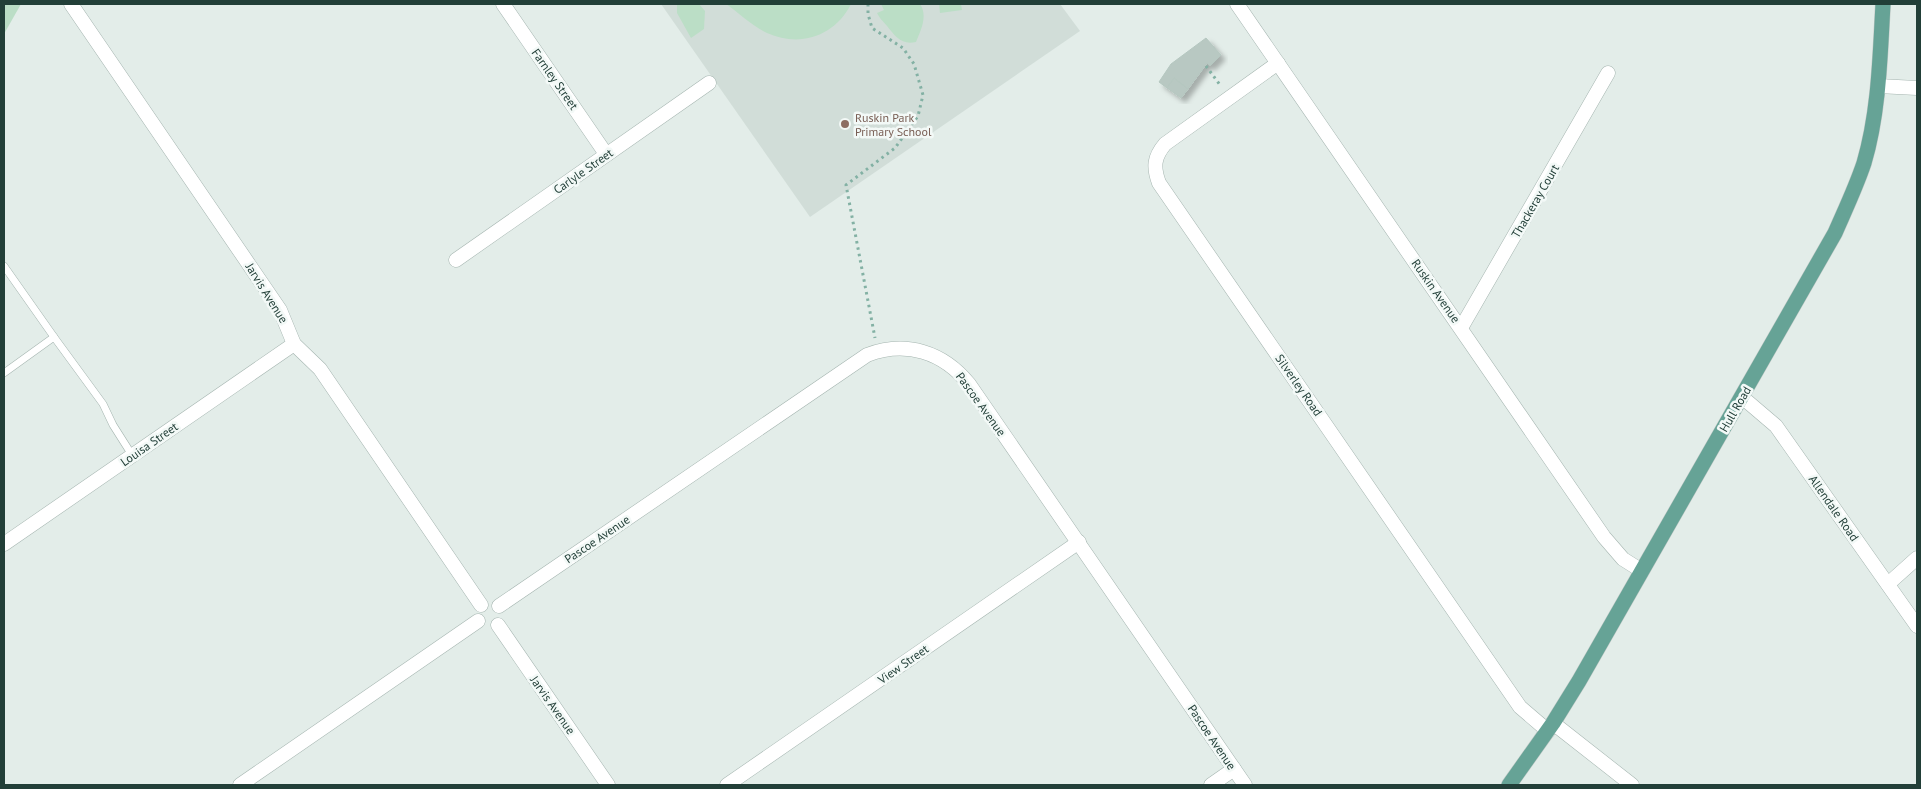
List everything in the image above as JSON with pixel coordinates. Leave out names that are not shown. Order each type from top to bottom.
[{"type":"main road","name":"Hull Road","points":[[1509,785],[1551,727],[1642,571],[1834,233],[1853,194],[1864,162],[1878,86],[1883,4]]},
{"type":"street","name":"Jarvis Avenue","points":[[71,4],[280,310],[290,330],[294,344],[320,369],[481,605]]},
{"type":"street","name":"Farnley Street","points":[[503,4],[606,154]]},
{"type":"street","name":"Ruskin Avenue","points":[[1237,4],[1604,537],[1623,559],[1642,571]]},
{"type":"street","name":"Silverley Road","points":[[1278,63],[1165,144],[1155,162],[1159,183],[1520,707],[1632,785]]},
{"type":"street","name":"Thackeray Court","points":[[1461,328],[1608,73]]},
{"type":"street","name":"Carlyle Street","points":[[456,260],[709,83]]},
{"type":"street","points":[[1878,86],[1917,88]]},
{"type":"street","name":"Louisa Street","points":[[4,544],[294,344]]},
{"type":"street","name":"Pascoe Avenue","points":[[500,606],[855,363],[878,351],[900,348],[916,350],[950,363],[969,384],[1245,785]]},
{"type":"street","name":"Allendale Road","points":[[1742,397],[1776,426],[1917,626]]},
{"type":"street","name":"View Street","points":[[728,785],[1079,542]]},
{"type":"street","points":[[1888,584],[1917,558]]},
{"type":"street","points":[[491,602],[500,606],[503,614],[498,625],[489,628],[478,621],[477,612],[481,605],[491,602]]},
{"type":"street","points":[[240,785],[478,621]]},
{"type":"street","name":"Jarvis Avenue","points":[[498,625],[608,785]]},
{"type":"street","points":[[1211,785],[1234,769]]},
{"type":"lane","points":[[4,266],[103,404],[113,425],[132,455]]},
{"type":"lane","points":[[4,373],[54,337]]},
{"type":"path","points":[[868,4],[868,14],[872,28],[903,48],[914,64],[923,95],[918,116],[894,148],[846,185],[878,351]]},
{"type":"path","points":[[1206,66],[1220,85]]},
{"type":"shaded area","name":"Ruskin Park Primary School","points":[[661,4],[1060,4],[1080,31],[810,217]]},
{"type":"green space","points":[[4,4],[21,4],[4,34]]},
{"type":"green space","points":[[677,4],[699,4],[705,11],[704,29],[691,38],[677,13]]},
{"type":"green space","points":[[726,4],[851,4],[836,24],[826,31],[804,39],[792,39],[779,37],[761,30]]},
{"type":"green space","points":[[881,4],[920,4],[924,18],[916,42],[903,41],[893,34],[877,13],[884,10]]},
{"type":"green space","points":[[939,4],[961,4],[962,10],[940,13]]},
{"type":"building","points":[[1206,38],[1221,55],[1210,66],[1207,63],[1188,89],[1174,78],[1167,88],[1159,82],[1171,64]]},
{"type":"building","points":[[1174,78],[1188,89],[1181,98],[1167,88]]},
{"type":"place","name":"Ruskin Park Primary School","points":[[845,124]]}]
